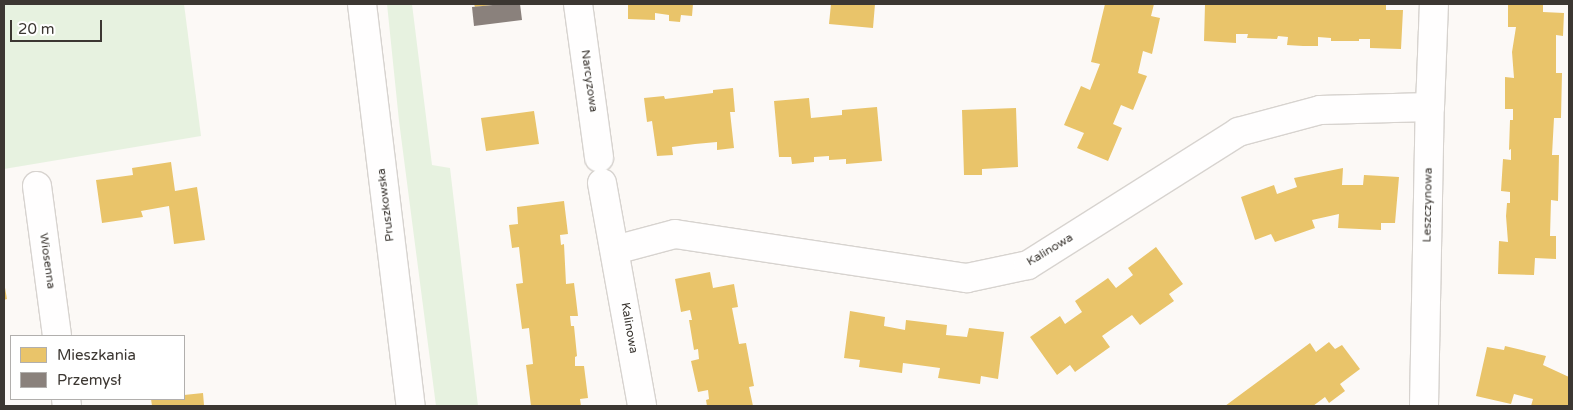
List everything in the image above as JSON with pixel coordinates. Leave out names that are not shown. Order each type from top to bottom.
[{"type":"street","name":"Pruszkowska","points":[[362,4],[411,406]]},
{"type":"street","name":"Narcyzowa","points":[[578,4],[601,170]]},
{"type":"street","name":"Leszczynowa","points":[[1424,406],[1434,4]]},
{"type":"street","name":"Kalinowa","points":[[615,250],[675,234],[967,278],[1028,265],[1238,132],[1320,110],[1430,107]]},
{"type":"street","name":"Kalinowa","points":[[601,170],[642,406]]},
{"type":"street","name":"Wiosenna","points":[[36,186],[57,335]]},
{"type":"green space","points":[[4,4],[184,4],[201,136],[4,169]]},
{"type":"green space","points":[[387,4],[412,4],[432,165],[450,168],[478,406],[436,406],[399,121]]},
{"type":"building: Mieszkania","points":[[474,4],[492,4],[492,5],[475,7]]},
{"type":"building: Mieszkania","points":[[628,4],[693,4],[692,16],[681,15],[680,22],[669,21],[669,15],[655,13],[655,20],[628,19]]},
{"type":"building: Mieszkania","points":[[831,4],[875,4],[873,28],[829,24]]},
{"type":"building: Mieszkania","points":[[1105,4],[1154,4],[1151,16],[1160,18],[1152,54],[1143,51],[1138,73],[1147,76],[1133,110],[1121,105],[1113,124],[1122,128],[1108,161],[1077,148],[1084,133],[1064,125],[1081,86],[1090,90],[1100,64],[1091,62]]},
{"type":"building: Mieszkania","points":[[1205,4],[1386,4],[1386,10],[1403,10],[1401,49],[1370,48],[1370,39],[1331,41],[1331,38],[1318,37],[1318,46],[1287,45],[1288,37],[1278,36],[1277,39],[1247,38],[1248,34],[1236,34],[1236,43],[1204,41]]},
{"type":"building: Mieszkania","points":[[1508,4],[1543,4],[1543,12],[1564,13],[1563,36],[1556,35],[1556,73],[1562,73],[1561,118],[1554,118],[1552,155],[1559,155],[1558,201],[1551,200],[1550,236],[1556,236],[1556,259],[1535,258],[1534,275],[1498,274],[1499,241],[1508,242],[1506,216],[1507,203],[1510,203],[1510,192],[1501,191],[1503,159],[1511,160],[1511,149],[1509,150],[1510,120],[1513,120],[1513,109],[1505,109],[1505,77],[1514,78],[1512,52],[1516,27],[1508,27]]},
{"type":"building: Mieszkania","points":[[733,88],[735,112],[730,112],[734,148],[717,150],[717,142],[695,144],[672,147],[673,155],[657,156],[652,121],[647,122],[644,98],[664,96],[665,99],[713,93],[713,90]]},
{"type":"building: Mieszkania","points":[[809,98],[811,118],[842,115],[842,110],[877,107],[882,161],[846,164],[846,159],[829,160],[829,156],[814,157],[814,162],[792,164],[791,157],[779,157],[774,101]]},
{"type":"building: Mieszkania","points":[[1016,108],[1018,167],[982,169],[982,175],[964,175],[962,110]]},
{"type":"building: Mieszkania","points":[[534,111],[539,144],[486,151],[481,118]]},
{"type":"building: Mieszkania","points":[[171,162],[175,191],[197,187],[205,240],[174,244],[169,206],[141,211],[143,217],[102,223],[96,180],[133,175],[132,168]]},
{"type":"building: Mieszkania","points":[[1343,168],[1342,185],[1363,185],[1364,175],[1399,177],[1395,223],[1381,223],[1381,230],[1338,228],[1339,214],[1312,220],[1315,228],[1275,242],[1271,234],[1255,240],[1241,197],[1274,185],[1277,194],[1297,187],[1294,178]]},
{"type":"building: Mieszkania","points":[[564,201],[568,234],[560,235],[561,245],[564,244],[566,284],[574,283],[578,316],[570,316],[571,326],[574,326],[577,356],[575,357],[575,366],[584,366],[588,398],[580,399],[581,406],[531,406],[526,365],[533,364],[529,328],[522,329],[516,284],[523,283],[519,247],[512,248],[509,225],[518,224],[517,207]]},
{"type":"building: Mieszkania","points":[[1156,247],[1183,284],[1169,294],[1174,301],[1140,325],[1132,315],[1102,336],[1110,347],[1075,372],[1070,365],[1057,375],[1030,337],[1060,316],[1065,324],[1082,312],[1075,301],[1108,278],[1116,288],[1133,275],[1128,268]]},
{"type":"building: Mieszkania","points":[[710,272],[713,288],[734,284],[738,307],[732,308],[739,344],[746,343],[754,386],[749,387],[753,406],[707,406],[706,400],[709,399],[708,390],[698,392],[691,361],[699,359],[698,349],[694,350],[689,320],[692,320],[690,310],[681,312],[675,279]]},
{"type":"building: Mieszkania","points":[[4,282],[7,299],[4,300]]},
{"type":"building: Mieszkania","points":[[850,311],[885,317],[884,326],[905,330],[906,320],[947,325],[946,335],[967,337],[969,328],[1004,332],[998,379],[981,376],[980,384],[938,378],[940,368],[903,363],[902,373],[859,367],[860,360],[844,358]]},
{"type":"building: Mieszkania","points":[[1329,342],[1335,349],[1342,345],[1360,369],[1340,384],[1345,391],[1329,403],[1325,397],[1313,406],[1225,406],[1310,343],[1316,352]]},
{"type":"building: Mieszkania","points":[[1505,346],[1546,356],[1543,365],[1569,377],[1569,406],[1531,406],[1533,399],[1514,394],[1511,404],[1476,396],[1487,347],[1504,350]]},
{"type":"building: Mieszkania","points":[[203,393],[204,405],[152,406],[151,400],[185,400],[185,395]]},
{"type":"building: Przemysł","points":[[520,4],[522,20],[474,26],[472,7]]}]
